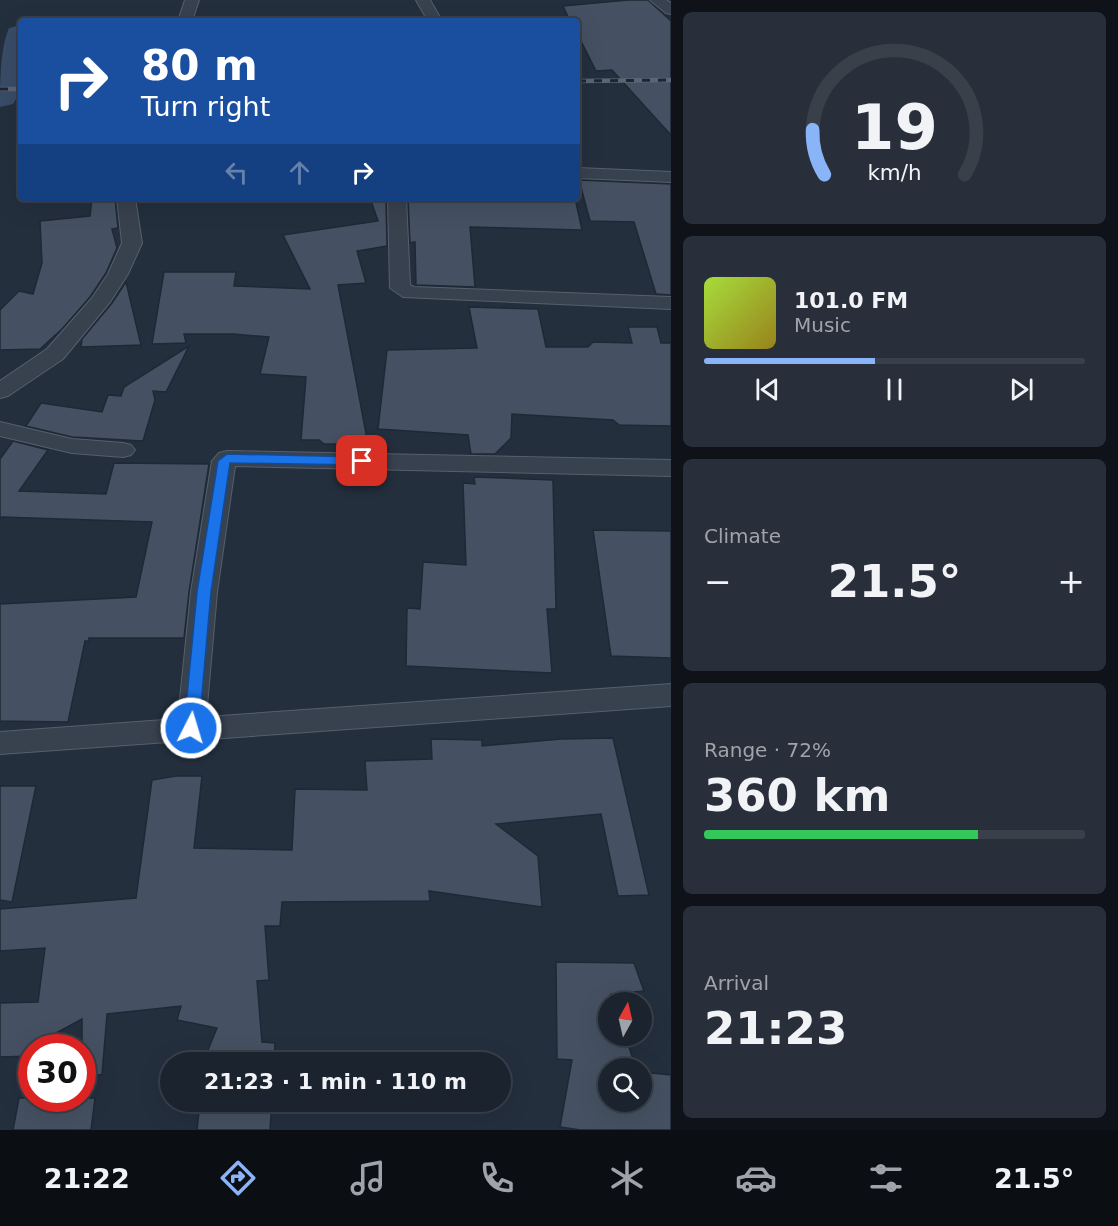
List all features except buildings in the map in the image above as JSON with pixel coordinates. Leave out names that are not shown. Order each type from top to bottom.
[{"type":"street","points":[[186,18],[192,0]]},
{"type":"street","points":[[423,0],[433,18]]},
{"type":"street","points":[[657,0],[671,10]]},
{"type":"street","points":[[580,173],[671,177]]},
{"type":"street","points":[[0,391],[55,354],[100,302],[118,274],[132,243],[126,201]]},
{"type":"street","points":[[397,201],[400,288],[410,293],[671,303]]},
{"type":"street","points":[[0,429],[72,446],[123,450]]},
{"type":"street","points":[[191,728],[204,592],[224,461],[227,458],[671,468]]},
{"type":"street","points":[[0,743],[671,695]]},
{"type":"waterway","points":[[0,96],[18,58]]},
{"type":"railway","points":[[580,81],[671,80]]},
{"type":"railway","points":[[0,89],[18,89]]},
{"type":"route","points":[[191,728],[204,592],[224,461],[227,458],[362,461]]}]
